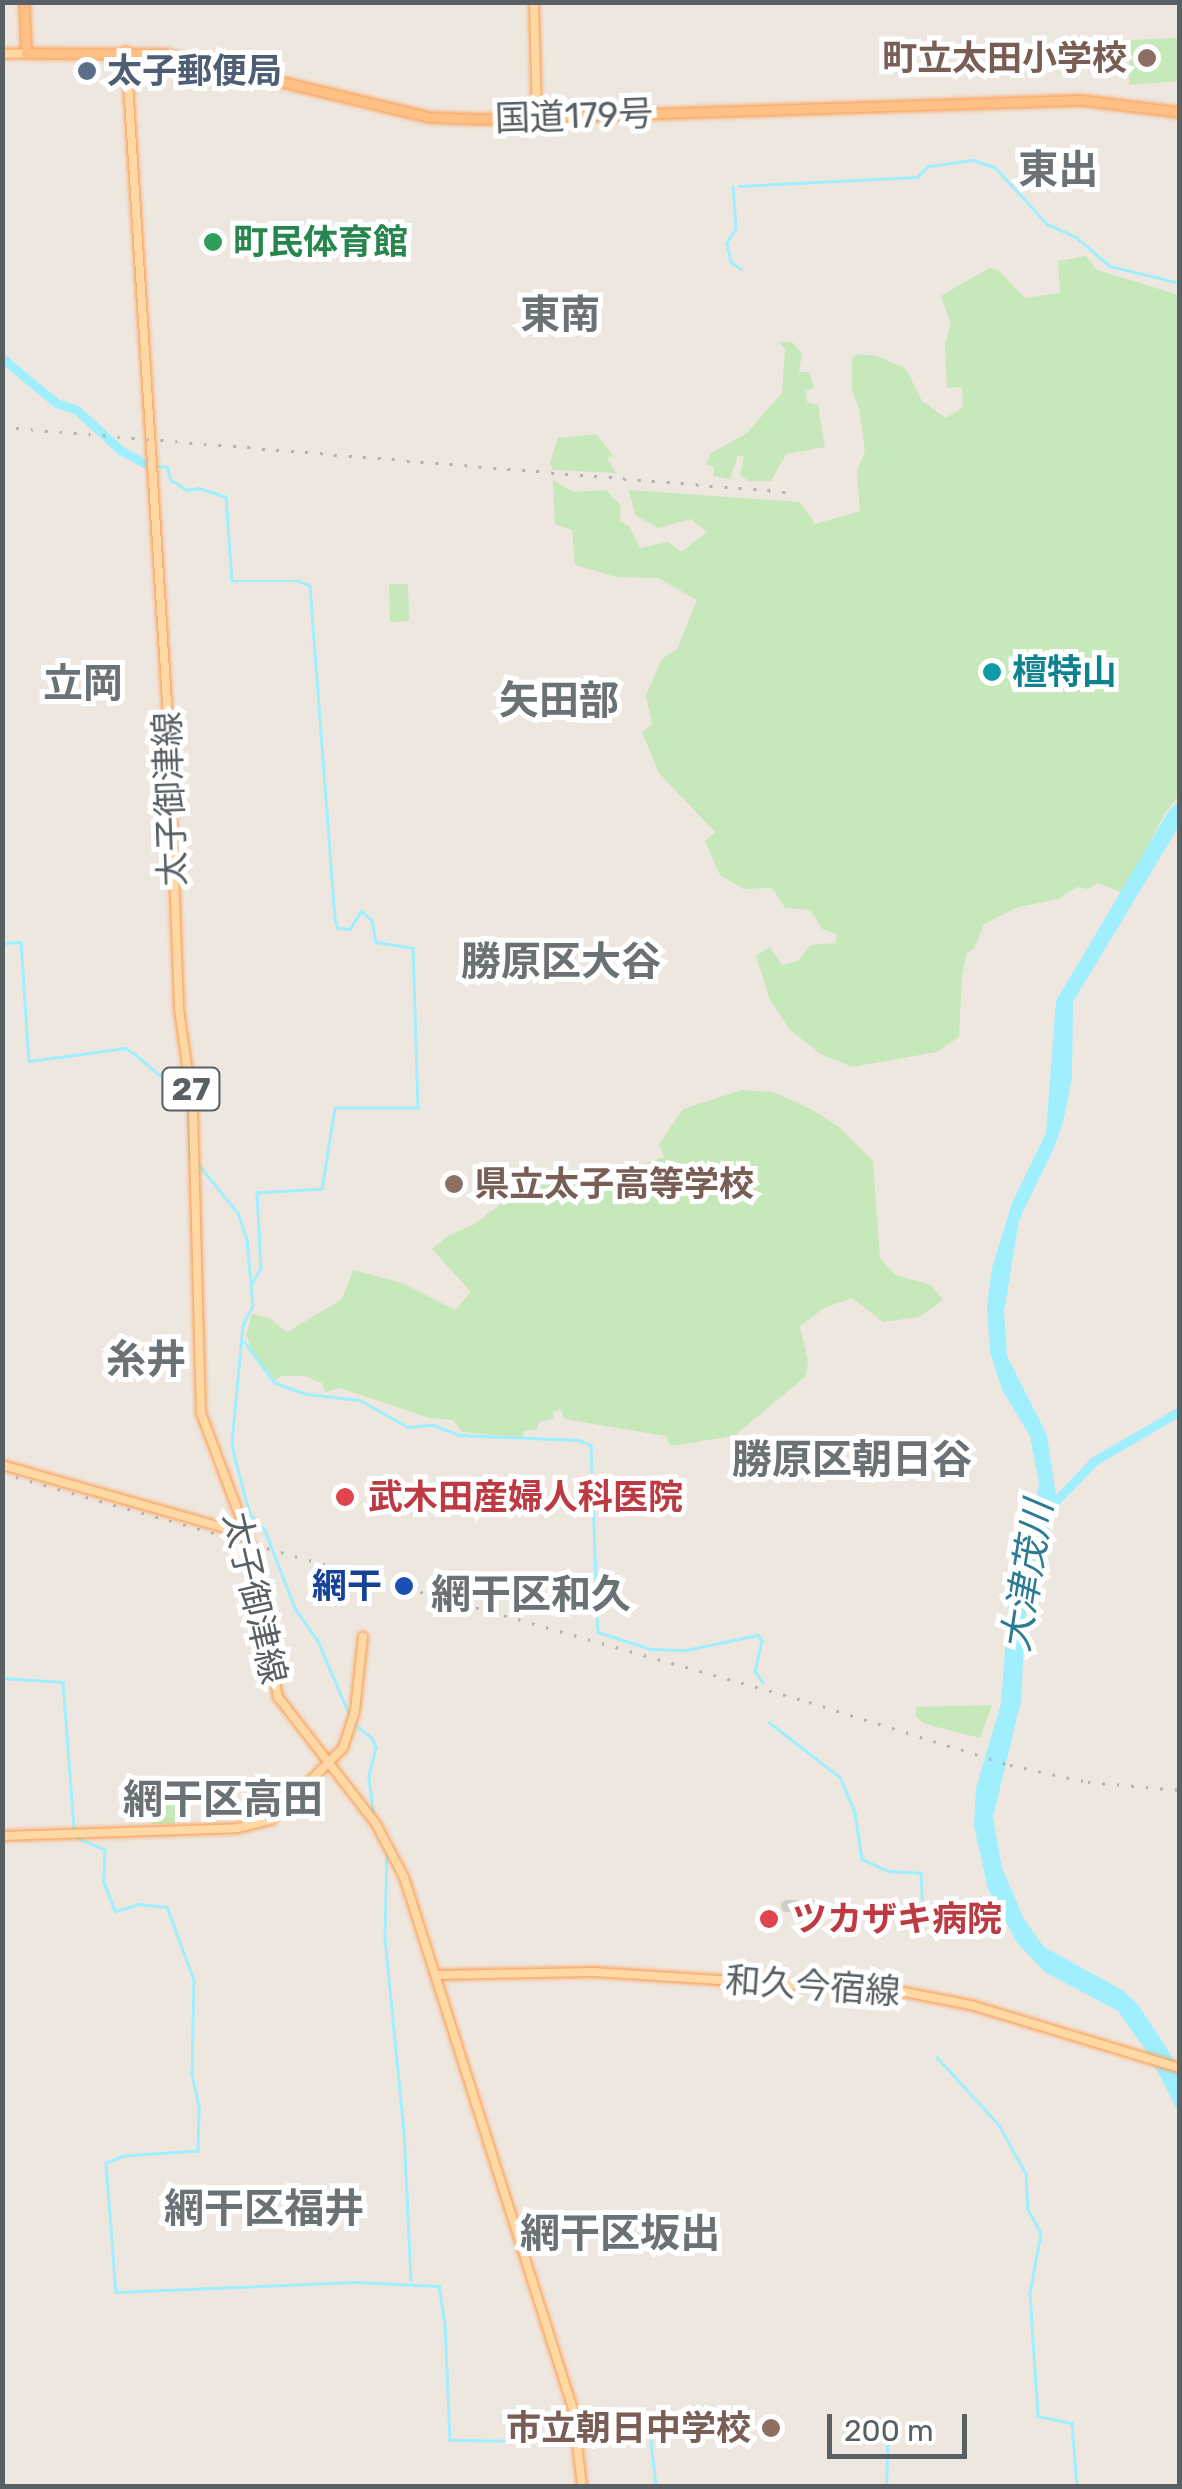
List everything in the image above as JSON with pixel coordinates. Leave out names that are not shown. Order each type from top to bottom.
[{"type":"highway","points":[[24,2],[26,53]]},
{"type":"highway","name":"国道179号","points":[[26,53],[126,51],[190,60],[409,114],[456,119],[1081,100],[1180,112]]},
{"type":"main road","points":[[534,2],[537,118]]},
{"type":"main road","name":"太子御津線","points":[[126,51],[169,734],[179,1009],[192,1094],[198,1386],[206,1432],[246,1534],[278,1697],[390,1846],[436,1974],[573,2409],[582,2486]]},
{"type":"main road","points":[[2,54],[26,53]]},
{"type":"main road","points":[[2,1465],[246,1534]]},
{"type":"main road","points":[[2,1836],[247,1827],[285,1811],[348,1737],[363,1636]]},
{"type":"main road","name":"和久今宿線","points":[[436,1974],[594,1972],[904,1992],[971,2005],[1180,2068]]},
{"type":"green space","points":[[1179,38],[1179,81],[1129,85],[1129,40]]},
{"type":"green space","points":[[1086,256],[1097,270],[1179,295],[1179,795],[1164,815],[1123,893],[1098,883],[1088,889],[1077,887],[1058,899],[1018,907],[984,924],[974,949],[967,953],[959,1037],[937,1052],[852,1067],[821,1054],[790,1030],[770,1000],[756,956],[770,947],[782,965],[798,961],[810,945],[835,943],[837,934],[822,929],[811,910],[785,908],[772,888],[743,889],[720,875],[705,841],[715,832],[659,773],[642,732],[652,725],[646,695],[662,659],[677,649],[697,600],[658,578],[616,577],[575,565],[572,530],[555,524],[553,480],[573,492],[606,490],[621,506],[620,521],[629,526],[640,548],[668,542],[681,552],[707,532],[691,519],[658,528],[635,515],[629,490],[800,502],[815,524],[860,511],[857,471],[865,451],[859,408],[852,390],[852,358],[857,354],[877,356],[906,369],[922,401],[946,418],[963,407],[962,387],[947,388],[945,345],[951,324],[941,296],[989,268],[998,270],[1025,298],[1060,293],[1058,261]]},
{"type":"green space","points":[[779,342],[792,342],[802,353],[799,372],[809,372],[814,388],[806,391],[807,402],[818,405],[825,447],[786,454],[771,481],[748,481],[740,475],[744,457],[738,455],[730,479],[713,476],[714,467],[706,464],[711,453],[747,433],[782,393],[785,349]]},
{"type":"green space","points":[[596,434],[613,455],[607,458],[616,473],[553,470],[550,462],[558,438]]},
{"type":"green space","points":[[389,584],[408,584],[409,621],[390,622]]},
{"type":"green space","points":[[742,1090],[773,1092],[813,1110],[839,1127],[873,1161],[880,1258],[895,1275],[931,1285],[943,1300],[919,1317],[883,1322],[852,1298],[824,1308],[800,1326],[808,1362],[806,1376],[734,1436],[671,1446],[666,1436],[564,1419],[561,1410],[553,1411],[553,1419],[539,1422],[537,1429],[524,1431],[522,1438],[462,1432],[453,1420],[429,1418],[340,1388],[325,1392],[322,1383],[304,1376],[281,1376],[274,1382],[257,1361],[246,1335],[252,1314],[269,1318],[287,1332],[342,1299],[353,1270],[402,1283],[455,1310],[471,1292],[432,1249],[449,1235],[473,1225],[530,1182],[575,1172],[597,1179],[664,1157],[659,1144],[683,1109]]},
{"type":"green space","points":[[992,1705],[980,1738],[925,1724],[916,1717],[916,1707]]},
{"type":"green space","points":[[148,1785],[176,1786],[175,1824],[151,1824]]},
{"type":"water","name":"大津茂川","points":[[1179,801],[1179,826],[1073,1002],[1072,1077],[1064,1118],[1019,1220],[1004,1312],[1007,1356],[1047,1435],[1057,1503],[1026,1605],[1021,1701],[993,1817],[1002,1868],[1024,1919],[1044,1947],[1124,1991],[1139,2006],[1179,2067],[1179,2113],[1149,2055],[1118,2011],[1045,1972],[1018,1944],[988,1889],[974,1826],[976,1788],[1001,1704],[1009,1597],[1032,1525],[1039,1484],[1030,1436],[1002,1390],[990,1351],[987,1306],[992,1268],[1012,1203],[1046,1133],[1056,1001],[1168,812]]},
{"type":"waterway","points":[[739,186],[917,177],[929,166],[973,160],[995,167],[1047,224],[1076,237],[1110,266],[1180,283]]},
{"type":"waterway","points":[[733,186],[736,229],[727,243],[731,262],[741,269]]},
{"type":"waterway","points":[[2,358],[56,403],[77,410],[120,450],[144,463]]},
{"type":"waterway","points":[[158,466],[167,467],[171,480],[187,490],[199,488],[226,497],[232,581],[299,581],[310,586],[335,920],[338,928],[350,929],[361,911],[372,920],[376,942],[413,948],[418,1108],[335,1108],[322,1189],[257,1193],[261,1268],[251,1285]]},
{"type":"waterway","points":[[2,943],[21,942],[29,1061],[125,1048],[132,1052],[172,1085],[187,1092],[190,1161]]},
{"type":"waterway","points":[[199,1165],[238,1213],[247,1239],[253,1306],[243,1325],[232,1444],[250,1514],[265,1530],[295,1608],[318,1641],[351,1718]]},
{"type":"waterway","points":[[245,1342],[275,1383],[307,1394],[360,1400],[408,1427],[433,1425],[459,1435],[578,1440],[591,1445],[597,1606]]},
{"type":"waterway","name":"大津茂川","points":[[1051,1506],[1094,1461],[1180,1411]]},
{"type":"waterway","points":[[597,1617],[598,1632],[651,1649],[686,1650],[758,1635],[762,1641],[755,1671],[763,1682]]},
{"type":"waterway","points":[[2,1678],[63,1682],[74,1829]]},
{"type":"waterway","points":[[769,1722],[840,1777],[855,1813],[862,1859],[888,1871],[921,1873],[923,1913],[995,1904]]},
{"type":"waterway","points":[[356,1725],[372,1738],[376,1748],[369,1777],[374,1816]]},
{"type":"waterway","points":[[75,1837],[105,1850],[104,1882],[115,1911],[139,1904],[167,1907],[194,1980],[192,2074],[199,2108],[198,2151],[124,2156],[106,2163],[116,2292],[355,2282],[439,2286],[445,2325],[450,2440],[541,2441],[650,2432],[656,2486]]},
{"type":"waterway","points":[[387,1850],[385,1938],[404,2132],[411,2280]]},
{"type":"waterway","points":[[937,2057],[999,2125],[1026,2174],[1028,2209],[1041,2233],[1030,2294],[1038,2416],[1072,2423],[1077,2486]]},
{"type":"waterway","points":[[886,2486],[888,2425]]},
{"type":"taxiway","points":[[787,1906],[814,1906]]},
{"type":"railway","points":[[2,427],[788,492]]},
{"type":"railway","points":[[2,1473],[809,1702],[1010,1765],[1088,1782],[1180,1790]]},
{"type":"place","name":"町立太田小学校","points":[[1147,58]]},
{"type":"place","name":"太子郵便局","points":[[87,71]]},
{"type":"place","name":"町民体育館","points":[[213,242]]},
{"type":"place","name":"檀特山","points":[[992,672]]},
{"type":"place","name":"県立太子高等学校","points":[[454,1184]]},
{"type":"place","name":"武木田産婦人科医院","points":[[345,1497]]},
{"type":"place","name":"網干","points":[[404,1586]]},
{"type":"place","name":"ツカザキ病院","points":[[769,1919]]},
{"type":"place","name":"市立朝日中学校","points":[[771,2428]]},
{"type":"district","name":"東出","points":[[1058,170]]},
{"type":"district","name":"東南","points":[[560,315]]},
{"type":"district","name":"立岡","points":[[83,684]]},
{"type":"district","name":"矢田部","points":[[559,701]]},
{"type":"district","name":"勝原区大谷","points":[[561,962]]},
{"type":"district","name":"糸井","points":[[146,1360]]},
{"type":"district","name":"勝原区朝日谷","points":[[852,1460]]},
{"type":"district","name":"網干区和久","points":[[531,1595]]},
{"type":"district","name":"網干区高田","points":[[223,1800]]},
{"type":"district","name":"網干区福井","points":[[264,2209]]},
{"type":"district","name":"網干区坂出","points":[[620,2234]]}]
